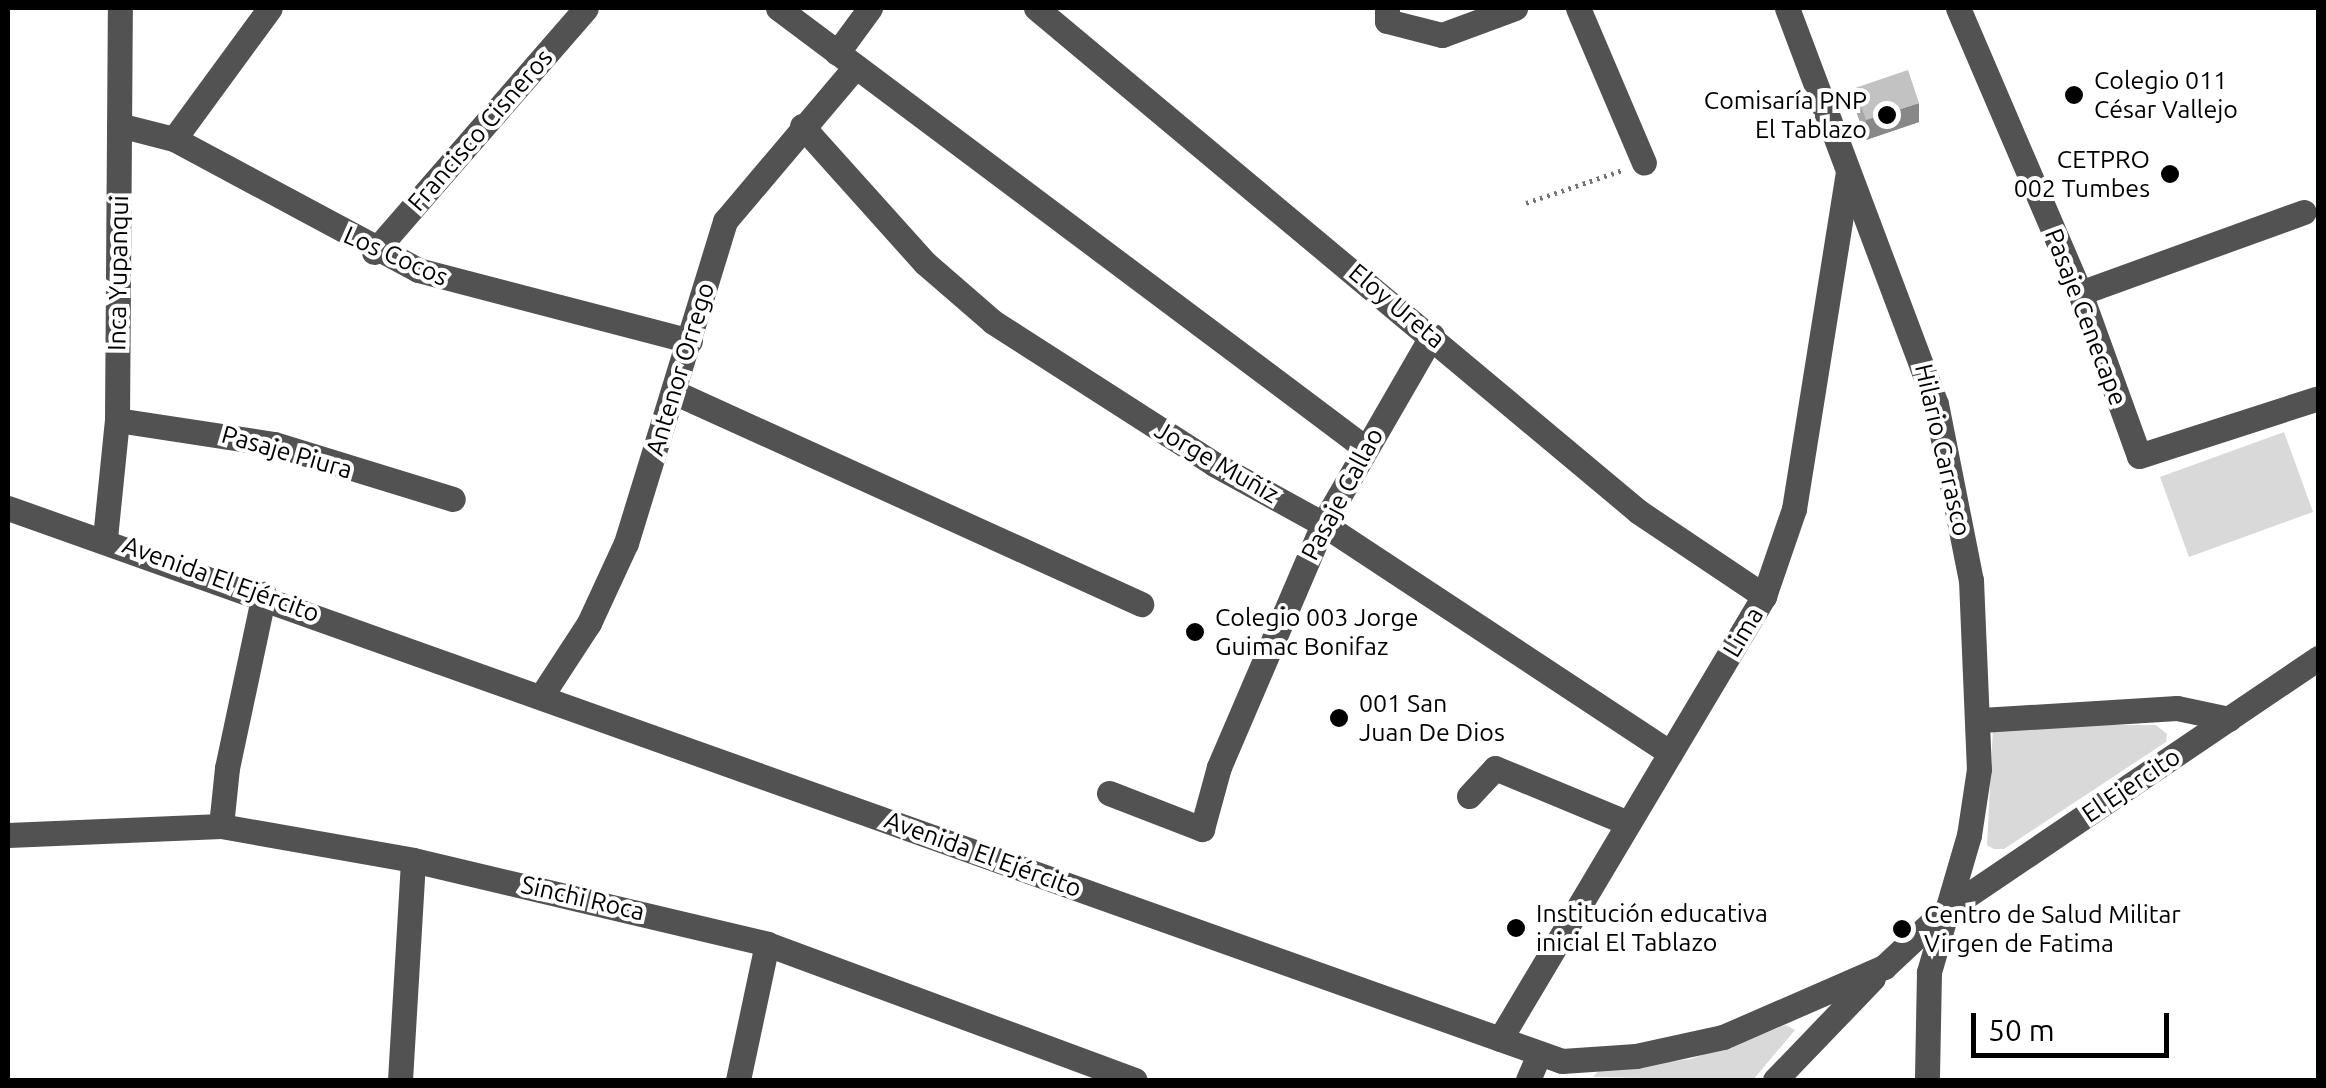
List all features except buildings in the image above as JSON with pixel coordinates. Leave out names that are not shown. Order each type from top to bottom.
[{"type":"street","name":"Inca Yupanqui","points":[[105,538],[117,420],[120,8]]},
{"type":"street","points":[[174,139],[270,8]]},
{"type":"street","name":"Francisco Cisneros","points":[[374,252],[586,8]]},
{"type":"street","points":[[778,8],[1364,447]]},
{"type":"street","name":"Antenor Orrego","points":[[542,695],[589,622],[626,543],[676,393],[725,221],[802,126],[846,60],[870,8]]},
{"type":"street","name":"Eloy Ureta","points":[[1036,8],[1432,335],[1639,512],[1764,596]]},
{"type":"street","points":[[1387,14],[1442,35],[1515,8]]},
{"type":"street","points":[[1578,8],[1644,164]]},
{"type":"street","name":"Hilario Carrasco","points":[[1787,8],[1913,334],[1954,476],[1971,580],[1981,720],[1969,834],[1943,912],[1929,972],[1927,1080]]},
{"type":"street","name":"Pasaje Cenecape","points":[[1958,8],[2080,292],[2139,456],[2316,399]]},
{"type":"street","name":"Los Cocos","points":[[119,126],[174,139],[374,252],[493,294],[690,340]]},
{"type":"street","name":"Jorge Muñiz","points":[[802,126],[925,264],[993,322],[1214,464],[1324,524],[1670,754]]},
{"type":"street","name":"Lima","points":[[1500,1039],[1764,596],[1794,509],[1848,172]]},
{"type":"street","points":[[2080,292],[2304,212]]},
{"type":"street","name":"Pasaje Callao","points":[[1109,793],[1202,829],[1219,767],[1324,524],[1364,447],[1432,335]]},
{"type":"street","points":[[676,393],[1141,604]]},
{"type":"street","name":"Pasaje Piura","points":[[117,420],[274,444],[453,499]]},
{"type":"street","name":"Avenida El Ejército","points":[[8,508],[264,594],[1550,1058],[1636,1056],[1723,1037],[1884,968],[1943,912]]},
{"type":"street","points":[[222,826],[227,768],[264,594]]},
{"type":"street","name":"El Ejercito","points":[[1943,912],[2318,658]]},
{"type":"street","points":[[1981,720],[2177,708],[2228,719]]},
{"type":"street","points":[[1469,796],[1495,768],[1628,823]]},
{"type":"street","name":"Sinchi Roca","points":[[8,835],[222,826],[413,860],[767,944],[1135,1080]]},
{"type":"street","points":[[400,1080],[413,860]]},
{"type":"street","points":[[738,1080],[767,944]]},
{"type":"street","points":[[1776,1080],[1884,968]]},
{"type":"street","points":[[1528,1080],[1550,1058],[1583,1080]]},
{"type":"path","points":[[1526,203],[1644,164]]},
{"type":"shaded area","points":[[2284,432],[2313,512],[2189,557],[2160,477]]},
{"type":"shaded area","points":[[2156,725],[2167,734],[2166,742],[2004,849],[1994,849],[1987,845],[1993,728]]},
{"type":"shaded area","points":[[1786,1025],[1795,1030],[1753,1080],[1593,1077],[1599,1070],[1691,1059]]},
{"type":"place","name":"Colegio 011 César Vallejo","points":[[2074,95]]},
{"type":"place","name":"Comisaría PNP El Tablazo","points":[[1887,115]]},
{"type":"place","name":"CETPRO 002 Tumbes","points":[[2170,174]]},
{"type":"place","name":"Colegio 003 Jorge Guimac Bonifaz","points":[[1195,632]]},
{"type":"place","name":"001 San Juan De Dios","points":[[1339,718]]},
{"type":"place","name":"Institución educativa inicial El Tablazo","points":[[1516,928]]},
{"type":"place","name":"Centro de Salud Militar Virgen de Fatima","points":[[1902,929]]}]
